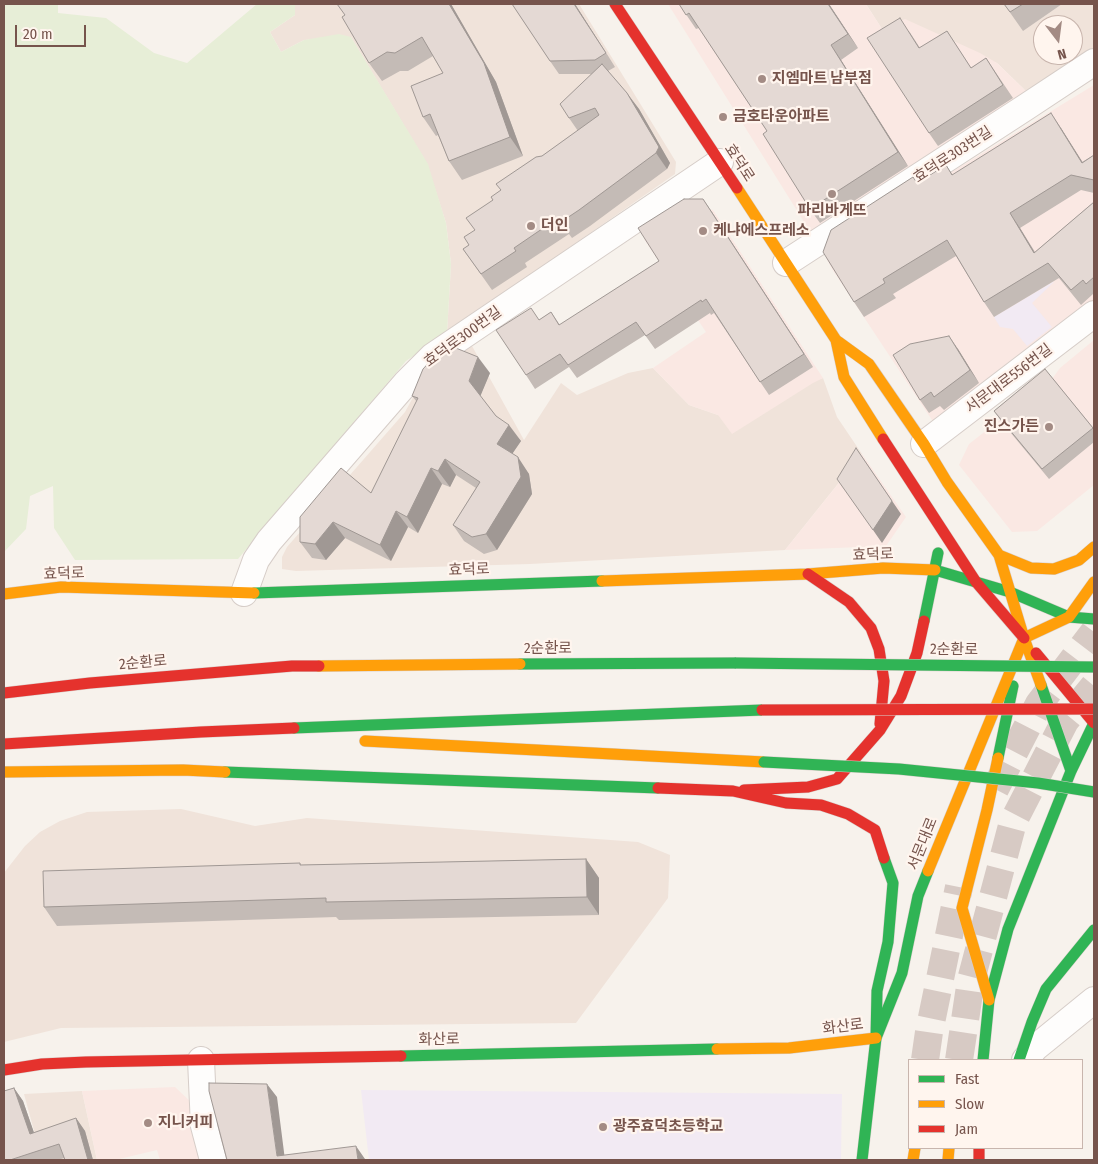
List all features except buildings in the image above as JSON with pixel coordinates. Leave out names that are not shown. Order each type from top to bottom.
[{"type":"main road","name":"효덕로","points":[[615,4],[836,340],[844,377],[942,531],[976,582],[1024,638]]},
{"type":"main road","name":"효덕로","points":[[836,340],[869,364],[924,444],[947,482],[999,555],[1024,638],[1071,771]]},
{"type":"main road","points":[[4,772],[183,770],[733,791],[808,787],[837,779],[880,730],[901,696],[917,653],[942,531],[947,482]]},
{"type":"main road","points":[[999,555],[1031,568],[1054,569],[1080,560],[1094,547]]},
{"type":"main road","name":"효덕로","points":[[4,594],[61,587],[244,593],[808,574],[882,568],[935,570],[1010,592],[1069,617]]},
{"type":"main road","points":[[935,570],[957,587]]},
{"type":"main road","points":[[808,574],[849,602],[871,628],[879,649],[884,681],[880,730]]},
{"type":"main road","points":[[1024,638],[1069,617],[1094,582]]},
{"type":"main road","points":[[979,604],[1024,638],[1094,723],[1071,771],[1008,929],[989,1000],[983,1059]]},
{"type":"main road","points":[[1069,617],[1094,619]]},
{"type":"main road","points":[[989,1000],[962,908],[987,810],[1024,638]]},
{"type":"main road","name":"서문대로","points":[[862,1160],[876,1038],[902,974],[918,896],[1024,638]]},
{"type":"main road","name":"2순환로","points":[[4,693],[90,683],[292,666],[736,663],[1094,667]]},
{"type":"main road","points":[[4,744],[201,732],[762,710],[1094,709]]},
{"type":"main road","points":[[201,732],[319,738]]},
{"type":"main road","points":[[358,740],[899,769],[1094,792]]},
{"type":"main road","points":[[733,791],[786,803],[820,805],[848,814],[875,830],[892,883],[888,942],[876,991],[876,1038]]},
{"type":"main road","points":[[1019,1059],[1046,989],[1064,964],[1094,930]]},
{"type":"main road","name":"화산로","points":[[4,1070],[42,1064],[86,1062],[789,1048],[876,1038]]},
{"type":"street","name":"효덕로303번길","points":[[786,263],[1094,62]]},
{"type":"street","name":"효덕로300번길","points":[[244,593],[256,560],[269,541],[406,383],[433,356],[720,162]]},
{"type":"street","name":"서문대로556번길","points":[[924,444],[1094,314]]},
{"type":"street","points":[[1026,1059],[1035,1048],[1094,1000]]},
{"type":"street","points":[[201,1060],[204,1126],[213,1160]]},
{"type":"shaded area","points":[[295,4],[579,4],[676,162],[675,174],[447,333],[451,264],[446,223],[427,164],[351,37],[304,40],[281,52],[270,32],[295,15]]},
{"type":"shaded area","points":[[668,4],[866,4],[882,29],[905,19],[980,53],[997,63],[1029,94],[811,233]]},
{"type":"shaded area","points":[[866,4],[1094,4],[1094,47],[1083,55],[1083,15],[1033,15],[1033,65],[1069,65],[1029,94],[997,63],[882,29]]},
{"type":"shaded area","points":[[1094,85],[1094,304],[940,423],[932,420],[832,269],[826,258],[832,245]]},
{"type":"shaded area","points":[[694,208],[713,210],[823,378],[732,434],[718,415],[689,405],[653,368],[706,332],[644,239]]},
{"type":"shaded area","points":[[1053,282],[1032,303],[1052,327],[1027,346],[1013,329],[1000,327],[994,317]]},
{"type":"shaded area","points":[[1094,340],[1094,485],[1037,531],[1012,532],[959,465],[969,444],[1052,379],[1060,368]]},
{"type":"shaded area","points":[[472,346],[524,440],[561,383],[577,395],[628,373],[653,368],[689,405],[718,415],[823,378],[837,417],[862,454],[785,550],[530,564],[296,571],[282,569],[282,557],[287,547],[405,412],[417,390],[453,358]]},
{"type":"shaded area","points":[[862,454],[906,517],[886,546],[785,550]]},
{"type":"shaded area","points":[[181,809],[255,826],[307,818],[638,842],[670,855],[668,898],[576,1023],[61,1028],[4,1042],[4,873],[7,869],[25,846],[40,832],[60,821],[87,812]]},
{"type":"shaded area","points":[[175,1087],[193,1104],[205,1160],[160,1160],[157,1150],[115,1160],[97,1160],[82,1091]]},
{"type":"shaded area","name":"광주효덕초등학교","points":[[361,1090],[842,1094],[841,1160],[369,1160]]},
{"type":"shaded area","points":[[82,1091],[97,1160],[42,1160],[24,1094]]},
{"type":"green space","points":[[4,4],[58,4],[58,13],[106,18],[154,53],[187,63],[257,4],[295,4],[295,15],[270,32],[281,52],[304,40],[339,34],[351,37],[428,164],[446,223],[451,264],[447,333],[406,361],[238,559],[75,560],[54,528],[53,486],[30,496],[26,529],[4,552]]},
{"type":"tunnel","points":[[995,789],[1039,704],[1094,632]]},
{"type":"tunnel","points":[[959,1059],[971,980],[1013,822],[1065,721],[1094,686]]},
{"type":"tunnel","points":[[925,1059],[959,887]]},
{"type":"traffic: fast","points":[[924,621],[938,553]]},
{"type":"traffic: fast","points":[[935,570],[1010,592],[1069,617],[1094,619]]},
{"type":"traffic: fast","points":[[254,593],[602,581]]},
{"type":"traffic: fast","points":[[520,664],[736,663]]},
{"type":"traffic: fast","points":[[736,663],[1094,667]]},
{"type":"traffic: fast","points":[[1041,685],[1071,771]]},
{"type":"traffic: fast","points":[[998,758],[1013,686]]},
{"type":"traffic: fast","points":[[294,728],[762,710]]},
{"type":"traffic: fast","points":[[983,1059],[989,1000],[1008,929],[1071,771],[1094,723]]},
{"type":"traffic: fast","points":[[764,762],[899,769],[1038,783],[1094,792]]},
{"type":"traffic: fast","points":[[225,772],[658,788]]},
{"type":"traffic: fast","points":[[876,1038],[877,991],[888,942],[893,883],[884,858]]},
{"type":"traffic: fast","points":[[862,1160],[876,1038],[902,973],[918,896],[928,871]]},
{"type":"traffic: fast","points":[[1019,1059],[1046,989],[1094,930]]},
{"type":"traffic: fast","points":[[401,1056],[717,1049]]},
{"type":"traffic: slow","points":[[737,188],[836,340],[844,377],[883,439]]},
{"type":"traffic: slow","points":[[836,340],[869,364],[924,444],[947,482],[999,555],[1024,638],[1041,685]]},
{"type":"traffic: slow","points":[[999,555],[1031,568],[1054,569],[1079,560],[1094,547]]},
{"type":"traffic: slow","points":[[602,581],[808,574],[883,568],[935,570]]},
{"type":"traffic: slow","points":[[928,871],[1024,638],[1069,617],[1094,582]]},
{"type":"traffic: slow","points":[[4,594],[61,587],[254,593]]},
{"type":"traffic: slow","points":[[319,666],[520,664]]},
{"type":"traffic: slow","points":[[365,741],[764,762]]},
{"type":"traffic: slow","points":[[989,1000],[962,908],[998,758]]},
{"type":"traffic: slow","points":[[4,772],[183,770],[225,772]]},
{"type":"traffic: slow","points":[[717,1049],[789,1048],[876,1038]]},
{"type":"traffic: slow","points":[[913,1160],[915,1149]]},
{"type":"traffic: slow","points":[[948,1160],[949,1149]]},
{"type":"traffic: jam","points":[[615,4],[737,188]]},
{"type":"traffic: jam","points":[[883,439],[976,582],[1024,638]]},
{"type":"traffic: jam","points":[[808,574],[849,602],[871,628],[879,649],[884,681],[880,724]]},
{"type":"traffic: jam","points":[[744,790],[808,787],[837,779],[880,730],[901,696],[917,653],[924,621]]},
{"type":"traffic: jam","points":[[1036,653],[1094,723]]},
{"type":"traffic: jam","points":[[4,693],[90,683],[292,666],[319,666]]},
{"type":"traffic: jam","points":[[762,710],[1094,709]]},
{"type":"traffic: jam","points":[[4,744],[294,728]]},
{"type":"traffic: jam","points":[[658,788],[733,791],[786,803],[821,805],[848,814],[875,830],[884,858]]},
{"type":"traffic: jam","points":[[4,1070],[42,1064],[86,1062],[401,1056]]},
{"type":"traffic: jam","points":[[979,1149],[979,1160]]},
{"type":"place","name":"지엠마트 남부점","points":[[762,79]]},
{"type":"place","name":"금호타운아파트","points":[[723,117]]},
{"type":"place","name":"파리바게뜨","points":[[832,194]]},
{"type":"place","name":"더인","points":[[531,226]]},
{"type":"place","name":"케냐에스프레소","points":[[703,231]]},
{"type":"place","name":"진스가든","points":[[1049,427]]},
{"type":"place","name":"지니커피","points":[[148,1123]]},
{"type":"place","name":"광주효덕초등학교","points":[[603,1127]]}]
